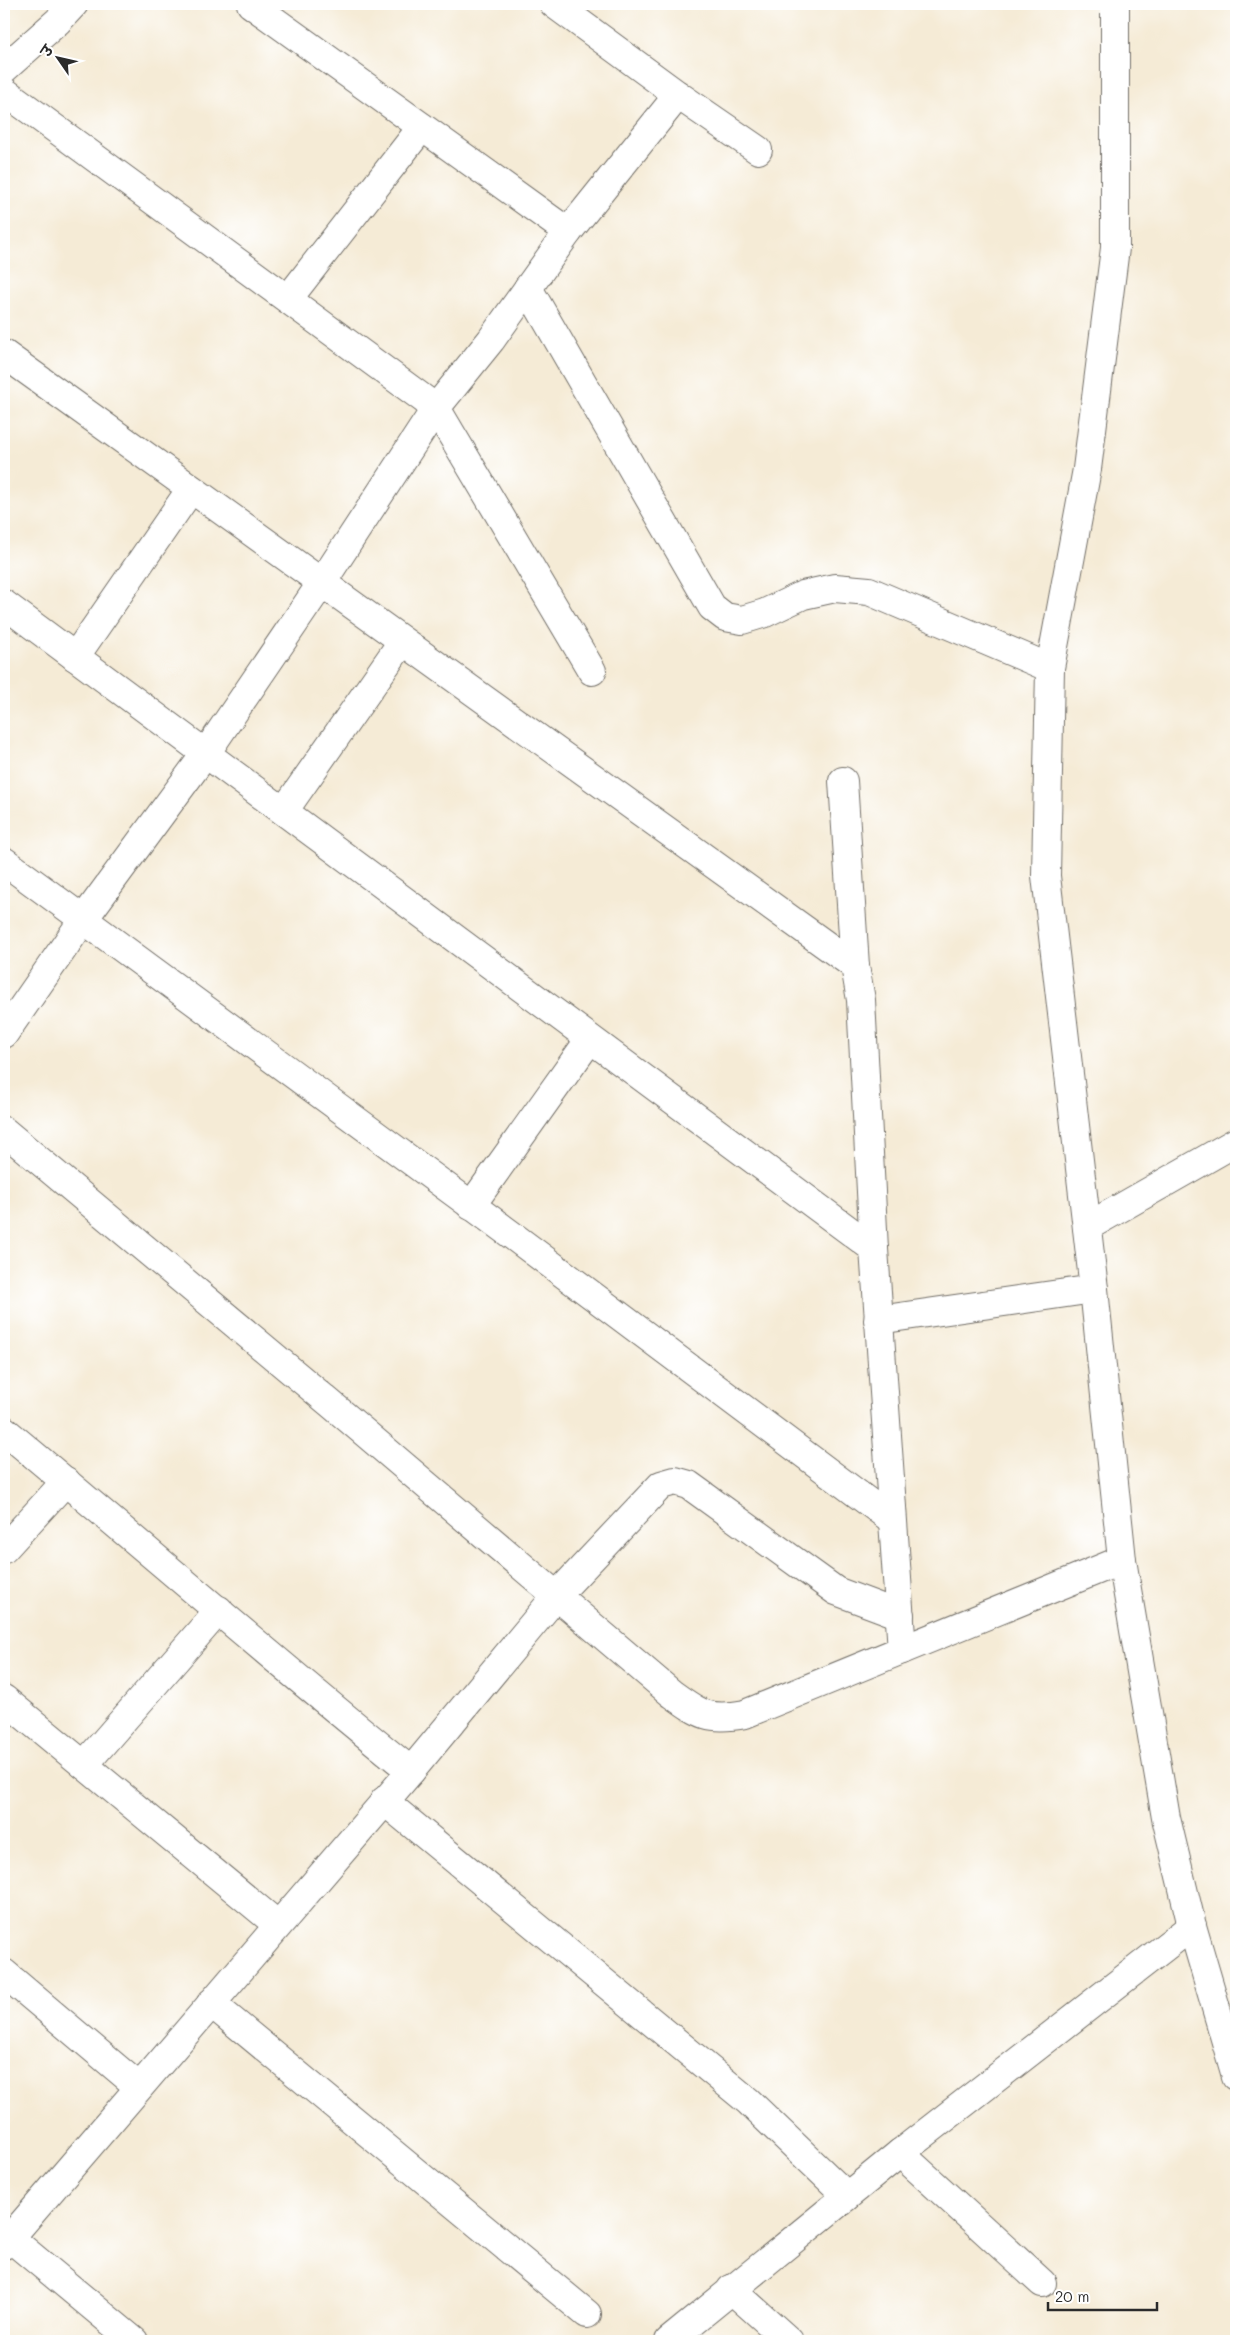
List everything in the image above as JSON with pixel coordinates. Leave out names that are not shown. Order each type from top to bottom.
[{"type":"street","points":[[4,69],[58,21],[74,4]]},
{"type":"street","points":[[251,4],[568,232]]},
{"type":"street","points":[[554,4],[678,95],[758,150]]},
{"type":"street","points":[[1114,4],[1115,248],[1087,469],[1050,668],[1046,876],[1094,1289],[1122,1560],[1166,1818],[1192,1926],[1236,2076]]},
{"type":"street","points":[[4,91],[436,408],[592,672]]},
{"type":"street","points":[[4,1034],[83,920],[206,753],[321,584],[436,408],[491,340],[568,232],[678,95]]},
{"type":"street","points":[[288,299],[422,126]]},
{"type":"street","points":[[528,288],[712,607],[726,617],[742,620],[765,614],[803,595],[835,588],[869,591],[1050,668]]},
{"type":"street","points":[[4,354],[321,584],[856,966]]},
{"type":"street","points":[[75,657],[191,489]]},
{"type":"street","points":[[4,604],[874,1249]]},
{"type":"street","points":[[284,811],[402,642]]},
{"type":"street","points":[[843,781],[856,966],[861,1000],[878,1320],[902,1650]]},
{"type":"street","points":[[4,862],[892,1519]]},
{"type":"street","points":[[471,1206],[590,1039]]},
{"type":"street","points":[[4,1131],[671,1693],[700,1714],[728,1717],[745,1714],[1122,1560]]},
{"type":"street","points":[[1087,1227],[1236,1142]]},
{"type":"street","points":[[878,1320],[1094,1289]]},
{"type":"street","points":[[4,1430],[219,1610],[258,1646],[411,1771]]},
{"type":"street","points":[[4,1548],[66,1481]]},
{"type":"street","points":[[134,2341],[6,2238],[139,2087],[411,1771],[557,1595],[661,1485],[675,1481],[689,1484],[836,1591],[900,1615]]},
{"type":"street","points":[[84,1765],[219,1610]]},
{"type":"street","points":[[4,1699],[278,1925]]},
{"type":"street","points":[[384,1801],[748,2101],[847,2196]]},
{"type":"street","points":[[669,2341],[900,2153],[1192,1926]]},
{"type":"street","points":[[4,1973],[139,2087]]},
{"type":"street","points":[[211,2003],[587,2314]]},
{"type":"street","points":[[900,2153],[1042,2283]]},
{"type":"street","points":[[731,2289],[790,2341]]}]
